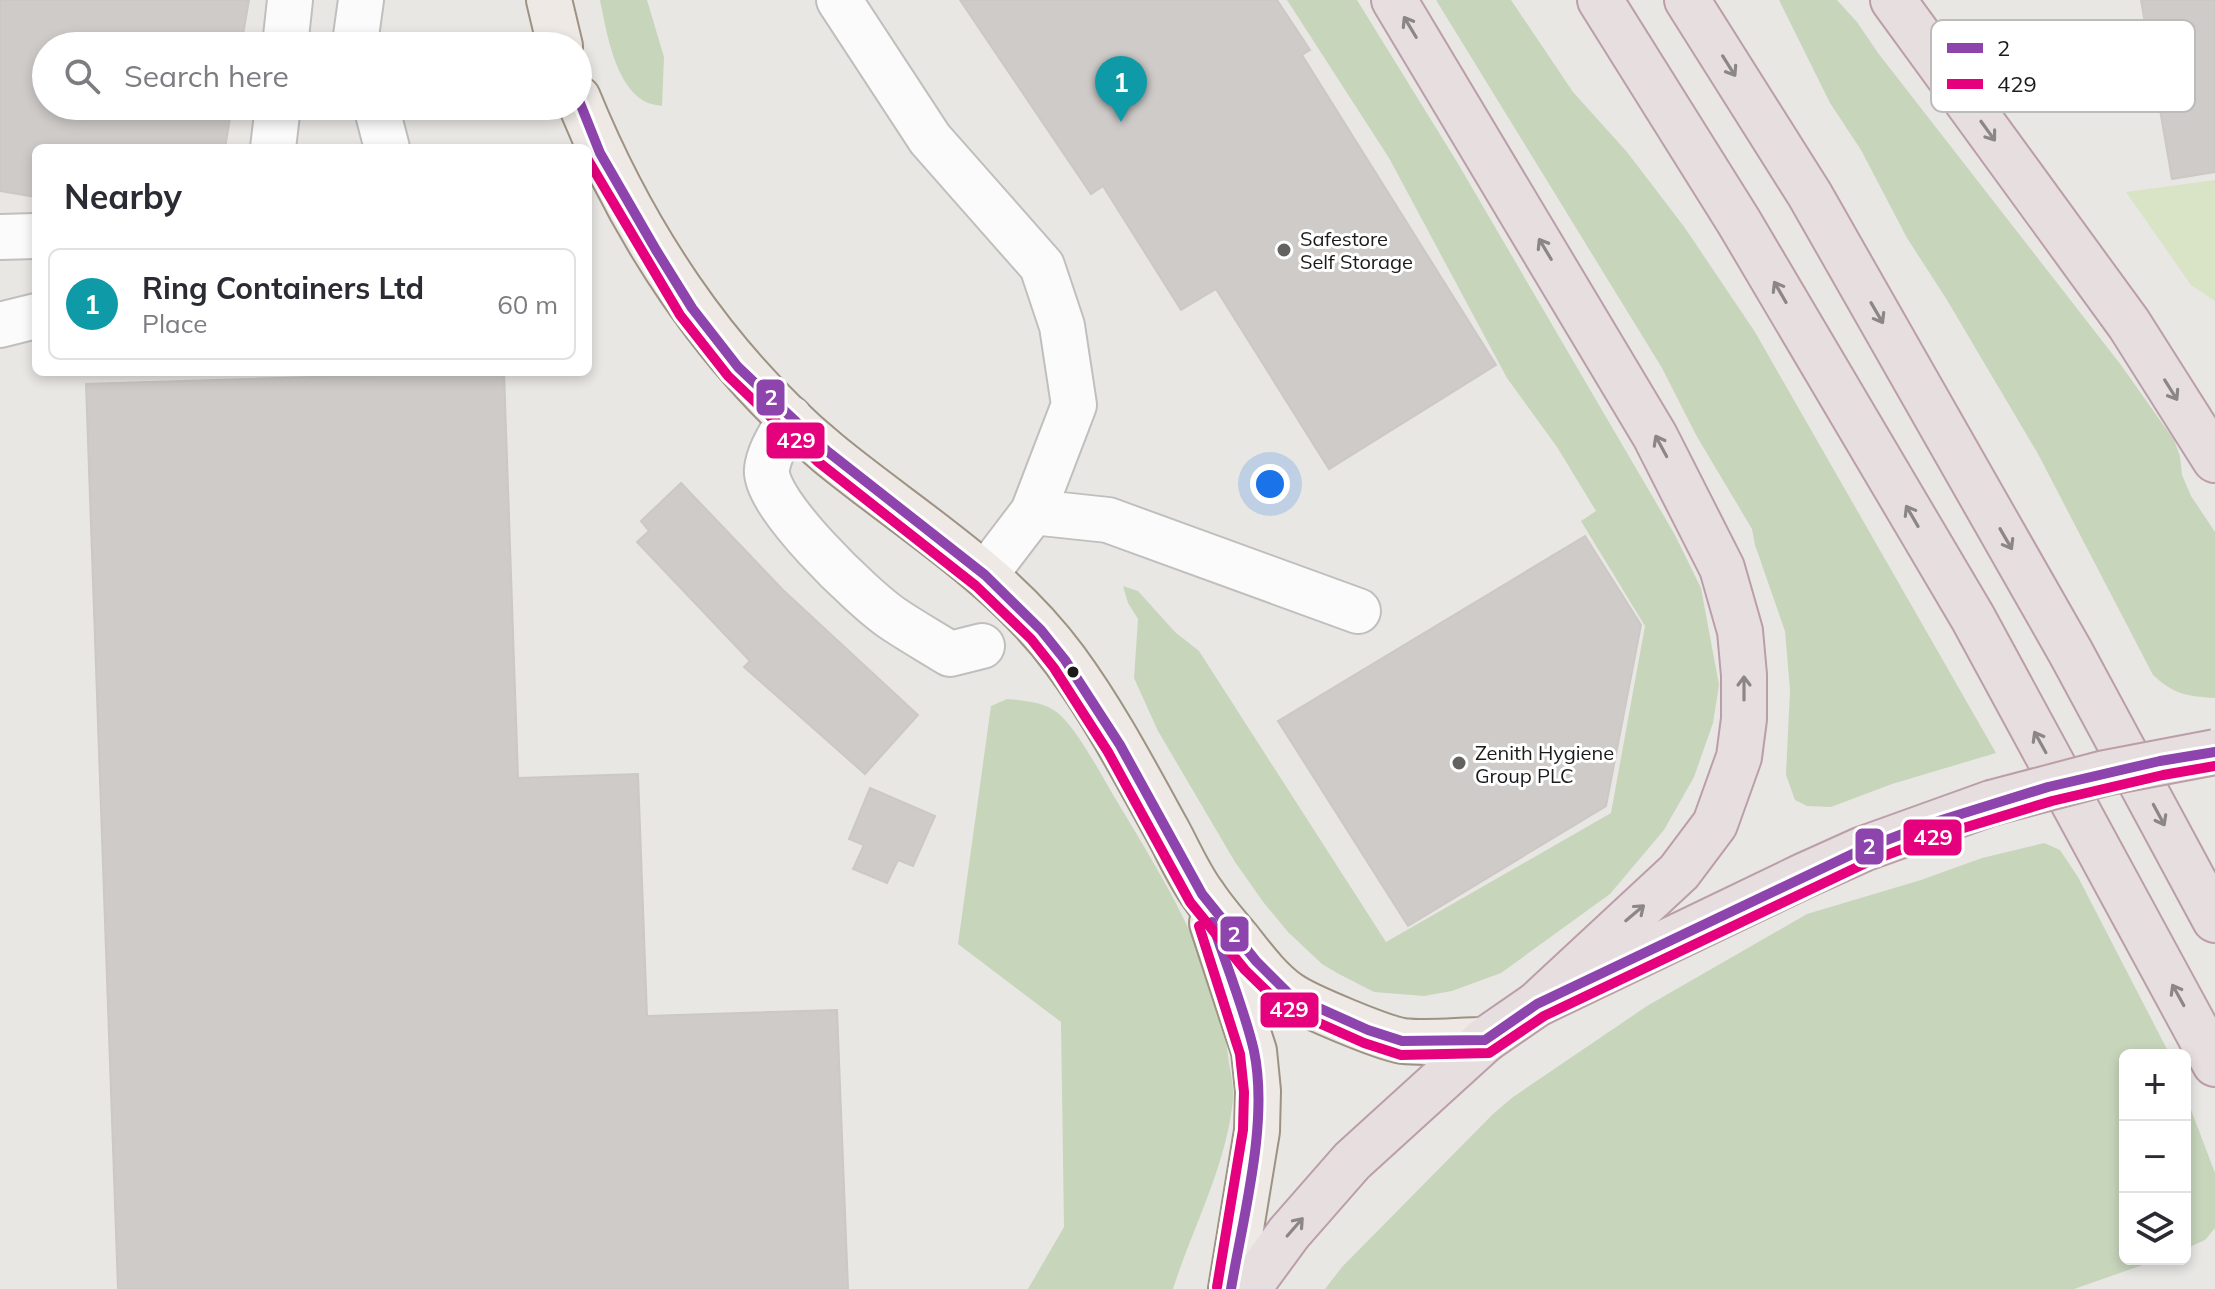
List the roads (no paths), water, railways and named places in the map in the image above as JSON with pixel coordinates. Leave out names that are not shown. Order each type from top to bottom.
[{"type":"highway","points":[[1248,1289],[1289,1233],[1352,1161],[1485,1040],[1537,1004],[1679,872],[1715,824],[1739,757],[1744,719],[1740,631],[1722,568],[1708,535],[1655,436],[1394,0]]},
{"type":"highway","points":[[1600,0],[1739,222],[1973,618],[2215,1064]]},
{"type":"highway","points":[[1687,0],[1810,195],[2063,639],[2215,920]]},
{"type":"highway","points":[[1893,0],[1931,52]]},
{"type":"highway","points":[[1975,112],[2129,324],[2215,460]]},
{"type":"highway","points":[[1537,1004],[1815,870],[1916,829],[1991,803],[2105,773],[2215,752]]},
{"type":"main road","points":[[549,0],[557,32]]},
{"type":"main road","points":[[584,120],[591,144]]},
{"type":"main road","points":[[594,155],[692,308],[738,367],[827,451],[985,575],[1031,620],[1065,660],[1120,745],[1202,894],[1256,961],[1290,995],[1368,1030],[1402,1041],[1485,1040]]},
{"type":"main road","points":[[1202,894],[1254,1051],[1258,1091],[1257,1131],[1231,1289]]},
{"type":"street","points":[[287,32],[290,0]]},
{"type":"street","points":[[357,32],[361,0]]},
{"type":"street","points":[[839,0],[930,139],[1042,266],[1062,326],[1074,405],[1033,512],[985,575]]},
{"type":"street","points":[[273,144],[276,120]]},
{"type":"street","points":[[380,120],[386,144]]},
{"type":"street","points":[[0,237],[32,236]]},
{"type":"street","points":[[0,325],[32,317]]},
{"type":"street","points":[[790,418],[766,471],[776,497],[821,555],[890,616],[950,654],[982,646]]},
{"type":"street","points":[[1033,512],[1108,520],[1358,611]]},
{"type":"place","name":"Ring Containers Ltd","points":[[1121,122]]},
{"type":"place","name":"Safestore Self Storage","points":[[1284,250]]},
{"type":"place","name":"Zenith Hygiene Group PLC","points":[[1459,763]]}]
